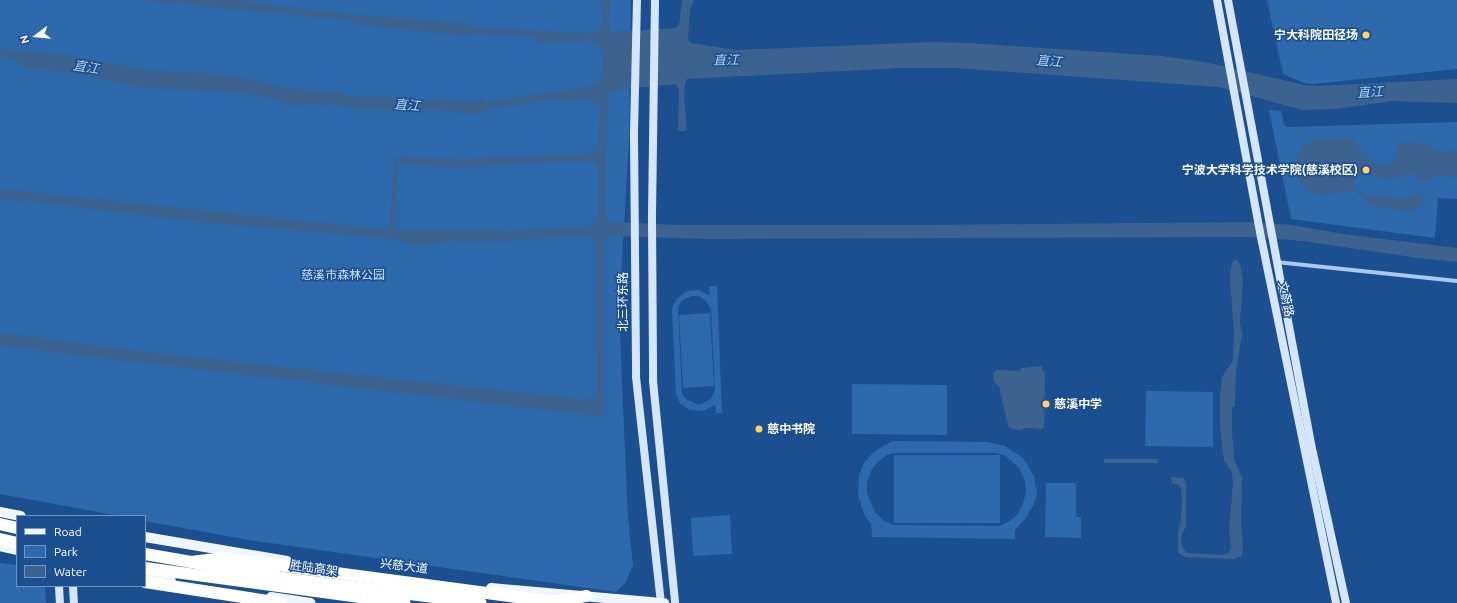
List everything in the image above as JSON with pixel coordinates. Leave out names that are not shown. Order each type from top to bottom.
[{"type":"highway","points":[[0,524],[16,528]]},
{"type":"highway","points":[[0,539],[16,543]]},
{"type":"highway","name":"胜陆高架","points":[[146,554],[349,587],[481,603]]},
{"type":"highway","points":[[191,562],[224,558],[555,602],[586,596]]},
{"type":"highway","name":"胜陆高架","points":[[146,568],[405,603]]},
{"type":"highway","points":[[146,582],[280,603]]},
{"type":"main road","name":"北三环东路","points":[[637,0],[635,94],[636,377],[661,603]]},
{"type":"main road","points":[[655,0],[653,381],[675,603]]},
{"type":"main road","name":"文蔚路","points":[[1217,0],[1262,239],[1336,603]]},
{"type":"main road","name":"文蔚路","points":[[1228,0],[1313,453],[1346,603]]},
{"type":"main road","points":[[0,512],[16,515]]},
{"type":"main road","name":"兴慈大道","points":[[146,537],[400,580],[664,603]]},
{"type":"main road","points":[[0,546],[16,550]]},
{"type":"main road","points":[[146,576],[311,603]]},
{"type":"main road","points":[[59,587],[60,603]]},
{"type":"main road","points":[[73,587],[74,603]]},
{"type":"street","points":[[1276,262],[1457,281]]},
{"type":"green space","name":"慈溪市森林公园","points":[[0,0],[631,0],[629,139],[619,313],[628,518],[633,565],[626,582],[616,592],[249,540],[146,521],[146,515],[115,515],[0,494]]},
{"type":"green space","name":"宁大科院田径场","points":[[1267,0],[1457,0],[1457,69],[1313,84],[1304,83],[1283,74]]},
{"type":"green space","points":[[1269,110],[1281,111],[1284,125],[1287,127],[1457,122],[1457,199],[1438,198],[1435,238],[1291,219]]},
{"type":"green space","points":[[709,286],[717,286],[722,413],[716,413],[715,405],[703,411],[689,410],[680,403],[676,395],[673,305],[678,298],[687,291],[699,290],[710,296]],"holes":[[[692,296],[699,296],[705,300],[711,309],[715,389],[711,399],[699,405],[686,399],[682,394],[678,307],[682,300]]]},
{"type":"green space","points":[[710,313],[714,386],[683,388],[679,315]]},
{"type":"green space","points":[[852,384],[947,385],[947,435],[852,434]]},
{"type":"green space","points":[[1146,391],[1213,392],[1213,447],[1145,446]]},
{"type":"green space","points":[[893,441],[987,442],[1005,446],[1023,458],[1034,476],[1037,493],[1035,502],[1026,518],[1015,530],[1015,539],[872,537],[871,524],[864,514],[858,495],[859,476],[863,464],[878,449]],"holes":[[[896,453],[996,453],[1006,456],[1020,469],[1025,481],[1026,492],[1023,503],[1017,515],[1008,522],[999,526],[894,525],[884,521],[875,512],[867,493],[867,482],[871,471],[878,462],[887,455]]]},
{"type":"green space","points":[[894,455],[1000,455],[1000,523],[894,523]]},
{"type":"green space","points":[[1046,483],[1076,483],[1076,517],[1081,517],[1081,538],[1045,537]]},
{"type":"green space","points":[[730,515],[732,554],[693,556],[691,518]]},
{"type":"green space","points":[[0,563],[16,565],[16,587],[45,587],[46,603],[0,603]]},
{"type":"water","points":[[139,0],[231,0],[348,14],[469,24],[469,36],[369,26],[339,19],[198,6],[179,2],[169,4]]},
{"type":"water","points":[[601,0],[610,0],[609,27],[611,32],[676,28],[679,26],[682,0],[694,0],[690,10],[688,40],[691,43],[736,50],[934,42],[968,43],[1161,56],[1205,62],[1304,85],[1319,86],[1457,79],[1457,103],[1392,101],[1336,109],[1302,110],[1219,87],[956,68],[900,68],[687,79],[685,83],[684,97],[687,130],[682,132],[678,130],[679,90],[676,84],[614,90],[610,92],[607,126],[605,213],[609,222],[681,225],[920,225],[1252,222],[1292,225],[1343,234],[1457,248],[1457,262],[1418,258],[1303,241],[1249,237],[711,239],[612,236],[608,238],[604,247],[604,410],[602,415],[597,416],[0,346],[0,333],[173,355],[591,400],[595,397],[597,391],[596,245],[594,239],[587,236],[497,241],[451,241],[413,247],[400,241],[384,238],[205,223],[39,202],[0,199],[0,189],[389,230],[394,159],[398,157],[463,159],[509,156],[509,163],[505,166],[398,166],[395,230],[495,230],[501,232],[512,230],[586,227],[594,223],[598,216],[598,168],[596,163],[585,161],[585,154],[593,152],[597,147],[600,106],[591,99],[563,102],[562,91],[593,85],[602,77],[603,52],[599,46],[591,41],[537,43],[534,31],[590,33],[600,30],[602,23]]},
{"type":"water","points":[[0,49],[66,55],[153,71],[204,73],[240,77],[287,88],[332,92],[345,91],[346,96],[474,101],[475,99],[486,100],[486,113],[473,114],[438,110],[362,110],[344,106],[312,104],[291,105],[266,97],[241,93],[138,87],[77,74],[25,68],[13,59],[0,56]]},
{"type":"water","points":[[1354,138],[1359,151],[1363,152],[1372,162],[1383,166],[1388,165],[1396,159],[1398,154],[1397,143],[1427,144],[1433,150],[1457,152],[1457,177],[1437,175],[1424,182],[1413,173],[1388,180],[1367,174],[1357,176],[1354,184],[1356,189],[1364,194],[1406,198],[1417,193],[1421,194],[1423,197],[1420,206],[1410,212],[1374,207],[1356,191],[1352,190],[1327,195],[1311,193],[1298,180],[1296,172],[1297,159],[1302,148],[1312,139]]},
{"type":"water","points":[[1236,259],[1240,264],[1243,281],[1240,322],[1242,335],[1236,371],[1235,406],[1232,408],[1232,429],[1234,460],[1242,477],[1242,555],[1234,559],[1186,557],[1178,553],[1178,534],[1182,505],[1181,488],[1178,484],[1172,484],[1171,477],[1184,478],[1186,483],[1186,527],[1182,533],[1181,542],[1183,549],[1187,553],[1223,555],[1229,553],[1231,548],[1229,530],[1233,482],[1232,472],[1224,461],[1220,427],[1220,393],[1222,377],[1233,360],[1234,334],[1230,278],[1232,262]]},
{"type":"water","points":[[1042,366],[1042,370],[1045,372],[1044,427],[1042,429],[1012,429],[1008,426],[999,386],[994,382],[993,374],[996,370],[1021,371],[1021,368]]},
{"type":"water","points":[[1104,459],[1158,459],[1158,463],[1104,463]]},
{"type":"waterway","points":[[460,29],[544,34]]},
{"type":"waterway","name":"直江","points":[[478,106],[570,93]]},
{"type":"waterway","points":[[501,160],[594,157]]},
{"type":"place","name":"宁大科院田径场","points":[[1366,35]]},
{"type":"place","name":"宁波大学科学技术学院(慈溪校区)","points":[[1366,170]]},
{"type":"place","name":"慈溪中学","points":[[1046,404]]},
{"type":"place","name":"慈中书院","points":[[759,429]]}]
